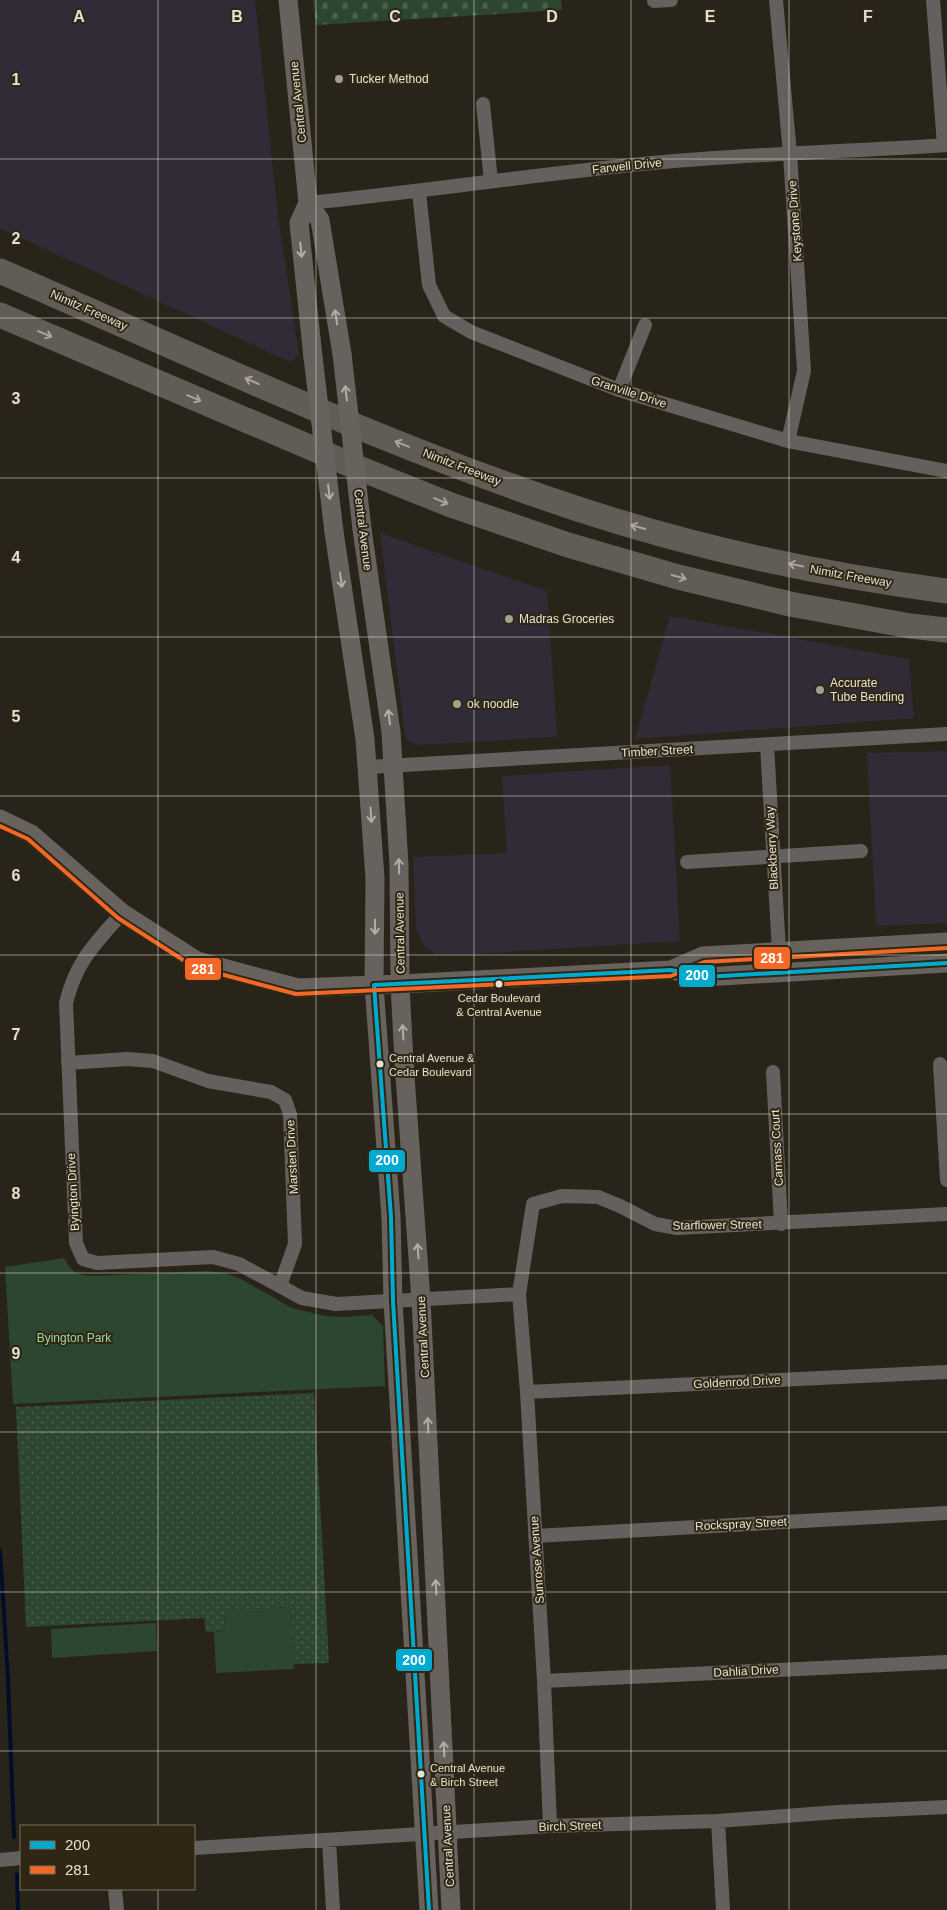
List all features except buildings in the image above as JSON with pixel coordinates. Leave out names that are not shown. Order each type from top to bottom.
[{"type":"highway","name":"Nimitz Freeway","points":[[0,271],[374,432],[468,470],[579,509],[689,541],[792,564],[947,591]]},
{"type":"highway","points":[[0,315],[356,467],[451,505],[541,536],[678,577],[790,604],[910,626],[947,630]]},
{"type":"main road","name":"Central Avenue","points":[[288,0],[308,203],[320,220],[342,354],[362,529],[391,732],[399,866],[400,984],[407,1116],[422,1300],[451,1910]]},
{"type":"main road","name":"Central Avenue","points":[[308,203],[298,223],[334,532],[368,766],[375,878],[374,985],[391,1216],[393,1301],[429,1910]]},
{"type":"main road","points":[[0,819],[31,834],[122,913],[197,961],[298,988],[671,970],[704,977],[947,963]]},
{"type":"main road","points":[[671,970],[704,956],[947,942]]},
{"type":"street","points":[[654,2],[671,0]]},
{"type":"street","name":"Keystone Drive","points":[[776,0],[790,154],[804,371],[788,441]]},
{"type":"street","points":[[933,0],[946,145]]},
{"type":"street","points":[[483,104],[491,181]]},
{"type":"street","name":"Farwell Drive","points":[[308,203],[419,192],[491,181],[643,164],[946,145]]},
{"type":"street","name":"Granville Drive","points":[[419,192],[429,285],[444,316],[471,332],[619,390],[788,441],[947,471]]},
{"type":"street","points":[[619,390],[644,325]]},
{"type":"street","name":"Timber Street","points":[[368,766],[947,734]]},
{"type":"street","name":"Blackberry Way","points":[[767,745],[779,951]]},
{"type":"street","points":[[687,862],[861,850]]},
{"type":"street","name":"Byington Drive","points":[[122,913],[83,958],[71,981],[66,1003],[76,1243],[83,1259],[97,1263],[213,1257],[239,1264],[302,1298],[336,1304],[422,1300]]},
{"type":"street","name":"Marsten Drive","points":[[68,1062],[127,1059],[153,1062],[208,1081],[271,1092],[284,1100],[290,1114],[296,1225],[295,1244],[280,1286]]},
{"type":"street","points":[[940,1064],[947,1180]]},
{"type":"street","name":"Camass Court","points":[[773,1072],[781,1224]]},
{"type":"street","name":"Starflower Street","points":[[519,1294],[533,1204],[562,1196],[598,1197],[655,1224],[677,1228],[947,1214]]},
{"type":"street","points":[[422,1300],[519,1294]]},
{"type":"street","name":"Sunrose Avenue","points":[[519,1294],[527,1392],[544,1681],[550,1826]]},
{"type":"street","name":"Goldenrod Drive","points":[[527,1392],[947,1372]]},
{"type":"street","name":"Rockspray Street","points":[[535,1536],[947,1512]]},
{"type":"street","name":"Dahlia Drive","points":[[544,1681],[947,1662]]},
{"type":"street","name":"Birch Street","points":[[195,1848],[550,1826],[718,1821],[838,1812],[947,1807]]},
{"type":"street","points":[[718,1821],[723,1910]]},
{"type":"street","points":[[329,1840],[333,1910]]},
{"type":"street","points":[[0,1860],[20,1858]]},
{"type":"street","points":[[115,1890],[117,1910]]},
{"type":"shaded area","points":[[0,0],[255,0],[278,216],[299,355],[290,362],[0,228]]},
{"type":"shaded area","points":[[380,533],[547,591],[557,737],[417,745],[407,740]]},
{"type":"shaded area","points":[[670,616],[909,659],[914,718],[635,739]]},
{"type":"shaded area","points":[[947,751],[947,923],[876,926],[867,753]]},
{"type":"shaded area","points":[[670,765],[680,941],[457,955],[436,954],[423,945],[416,928],[413,857],[507,853],[502,776]]},
{"type":"green space","points":[[313,0],[561,0],[562,10],[316,25]]},
{"type":"green space","name":"Byington Park","points":[[64,1258],[76,1273],[88,1276],[206,1271],[225,1273],[241,1279],[292,1308],[325,1316],[372,1315],[383,1326],[385,1386],[13,1404],[5,1267]]},
{"type":"green space","points":[[314,1393],[329,1663],[293,1664],[291,1607],[225,1610],[226,1631],[206,1632],[204,1618],[26,1627],[16,1407]]},
{"type":"green space","points":[[291,1607],[294,1669],[216,1673],[214,1632],[226,1631],[225,1610]]},
{"type":"green space","points":[[156,1623],[157,1651],[52,1658],[51,1629]]},
{"type":"waterway","points":[[0,1550],[8,1679],[14,1837]]},
{"type":"waterway","points":[[17,1874],[18,1910]]},
{"type":"transit line","name":"281","points":[[0,826],[28,839],[118,918],[194,967],[296,994],[671,976],[704,962],[947,948]]},
{"type":"transit line","name":"200","points":[[429,1910],[393,1301],[391,1217],[374,985],[671,970],[704,977],[947,963]]},
{"type":"place","name":"Tucker Method","points":[[339,79]]},
{"type":"place","name":"Madras Groceries","points":[[509,619]]},
{"type":"place","name":"Accurate Tube Bending","points":[[820,690]]},
{"type":"place","name":"ok noodle","points":[[457,704]]},
{"type":"place","name":"Cedar Boulevard & Central Avenue","points":[[499,984]]},
{"type":"place","name":"Central Avenue & Cedar Boulevard","points":[[380,1064]]},
{"type":"place","name":"Central Avenue & Birch Street","points":[[421,1774]]}]
